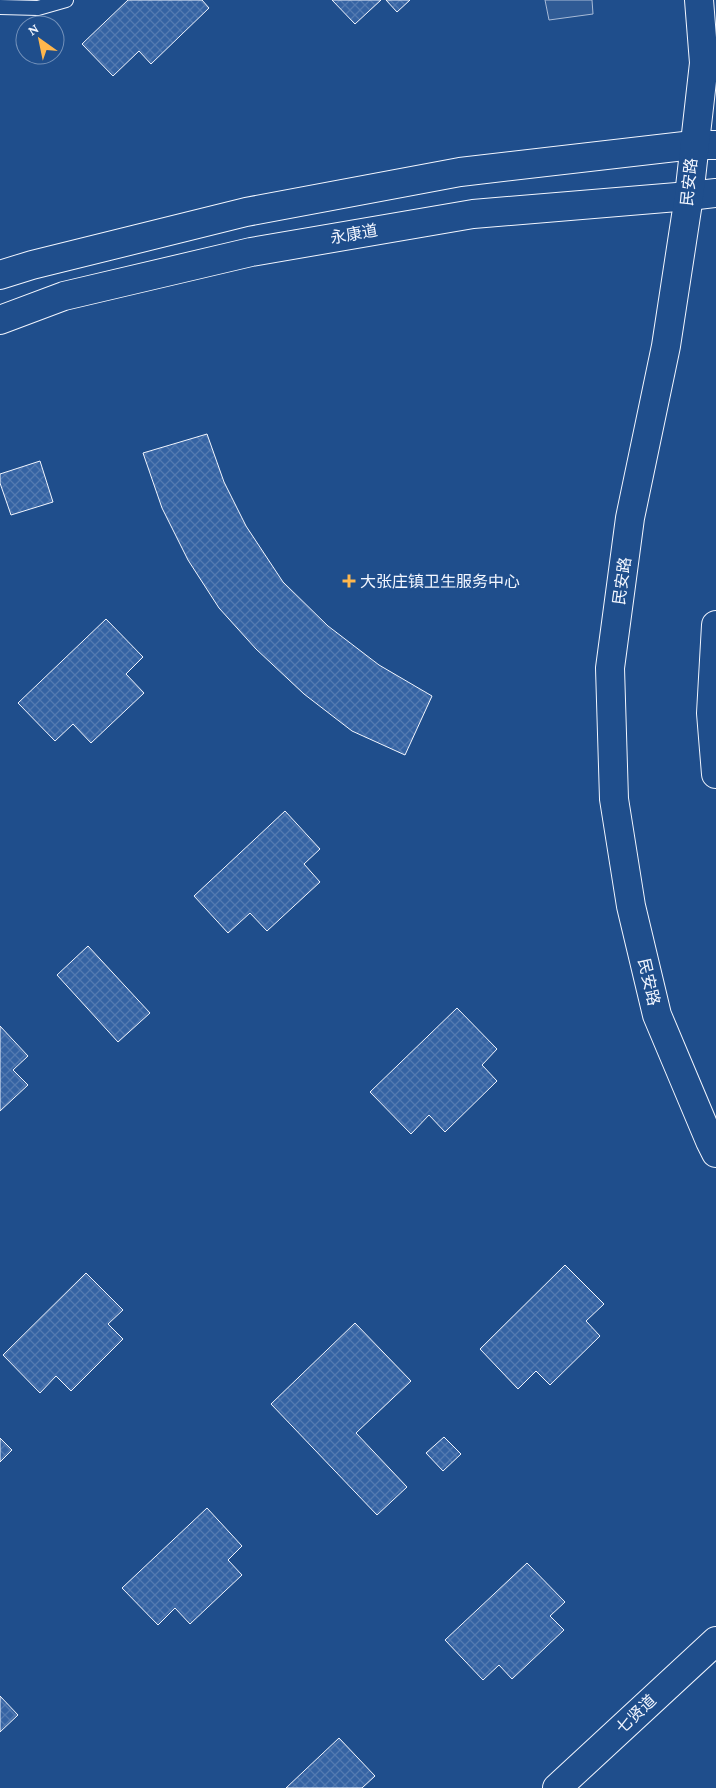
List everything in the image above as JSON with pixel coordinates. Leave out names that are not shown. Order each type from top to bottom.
[{"type":"street","name":"民安路","points":[[699,0],[704,63],[705,145],[689,196],[666,346],[630,518],[610,668],[614,799],[632,906],[657,1015],[716,1153]]},
{"type":"street","points":[[0,275],[32,264],[266,208],[460,172],[705,145]]},
{"type":"street","name":"永康道","points":[[0,320],[64,296],[251,252],[473,214],[716,193]]},
{"type":"street","points":[[716,625],[711,713],[716,774]]},
{"type":"street","name":"七贤道","points":[[557,1788],[716,1641]]},
{"type":"lane","points":[[0,7],[38,8],[66,0]]},
{"type":"shaded area","points":[[545,0],[592,0],[593,14],[549,20]]},
{"type":"building","points":[[128,0],[202,0],[209,8],[151,64],[139,51],[113,76],[82,44]]},
{"type":"building","points":[[332,0],[381,0],[355,24]]},
{"type":"building","points":[[386,0],[410,0],[397,12]]},
{"type":"building","points":[[207,434],[224,482],[246,526],[283,582],[328,626],[379,665],[432,696],[405,755],[352,731],[304,694],[256,649],[219,608],[188,560],[162,508],[143,453]]},
{"type":"building","points":[[40,461],[53,502],[11,515],[0,483],[0,474]]},
{"type":"building","points":[[106,619],[143,657],[126,674],[144,693],[91,743],[73,724],[55,741],[18,703]]},
{"type":"building","points":[[285,811],[320,849],[304,864],[320,882],[267,931],[250,913],[228,933],[194,896]]},
{"type":"building","points":[[88,946],[150,1013],[118,1042],[57,975]]},
{"type":"building","points":[[457,1008],[497,1049],[482,1065],[497,1081],[445,1132],[429,1115],[411,1134],[370,1092]]},
{"type":"building","points":[[0,1026],[28,1056],[13,1070],[28,1085],[0,1111]]},
{"type":"building","points":[[565,1265],[604,1304],[586,1321],[600,1336],[550,1385],[536,1371],[518,1389],[480,1349]]},
{"type":"building","points":[[86,1273],[123,1310],[108,1324],[123,1339],[71,1391],[56,1376],[40,1393],[3,1355]]},
{"type":"building","points":[[355,1323],[411,1381],[356,1433],[407,1487],[377,1515],[271,1404]]},
{"type":"building","points":[[444,1437],[461,1454],[443,1471],[426,1453]]},
{"type":"building","points":[[0,1438],[12,1450],[0,1462]]},
{"type":"building","points":[[207,1508],[242,1546],[228,1560],[242,1575],[190,1624],[175,1608],[158,1625],[122,1588]]},
{"type":"building","points":[[527,1563],[565,1602],[550,1616],[564,1630],[512,1679],[499,1665],[483,1680],[445,1640]]},
{"type":"building","points":[[0,1696],[18,1715],[0,1732]]},
{"type":"building","points":[[339,1738],[375,1776],[362,1788],[286,1788]]},
{"type":"place","name":"大张庄镇卫生服务中心","points":[[349,581]]}]
